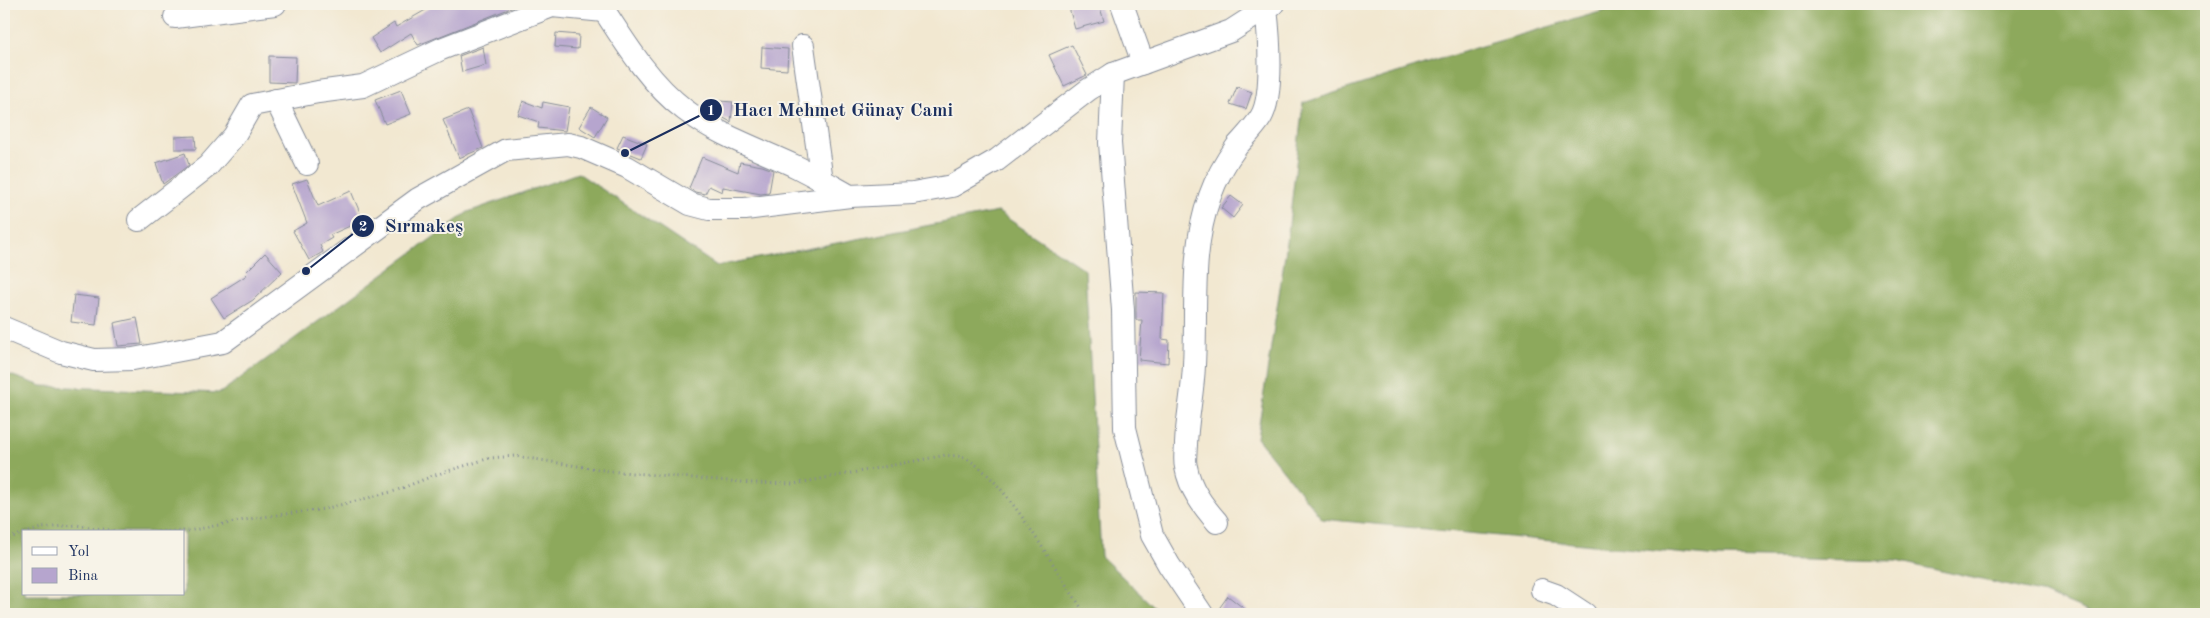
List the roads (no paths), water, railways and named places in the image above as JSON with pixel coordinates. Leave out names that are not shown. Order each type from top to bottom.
[{"type":"street","points":[[175,18],[258,8],[275,4]]},
{"type":"street","points":[[1122,4],[1142,63]]},
{"type":"street","points":[[139,220],[208,166],[234,136],[252,105],[318,92],[363,86],[441,49],[552,6],[602,7],[630,50],[659,86],[684,110],[707,125],[743,144],[796,167],[850,196]]},
{"type":"street","points":[[4,328],[61,352],[94,360],[133,359],[223,342],[418,199],[506,150],[515,148],[568,144],[581,147],[627,167],[690,204],[709,209],[745,208],[850,196],[913,193],[952,186],[997,160],[1088,90],[1113,74],[1231,31],[1270,6]]},
{"type":"street","points":[[1217,522],[1199,502],[1185,466],[1188,409],[1194,366],[1194,307],[1198,246],[1202,220],[1219,176],[1235,149],[1262,116],[1267,96],[1270,6]]},
{"type":"street","points":[[803,46],[822,181]]},
{"type":"street","points":[[1113,74],[1110,143],[1123,310],[1125,428],[1152,535],[1169,565],[1202,614]]},
{"type":"street","points":[[276,100],[307,164]]},
{"type":"street","points":[[1542,590],[1556,595],[1585,614]]},
{"type":"place","name":"Hacı Mehmet Günay Cami","points":[[625,153]]},
{"type":"place","name":"Sırmakeş","points":[[306,271]]}]
